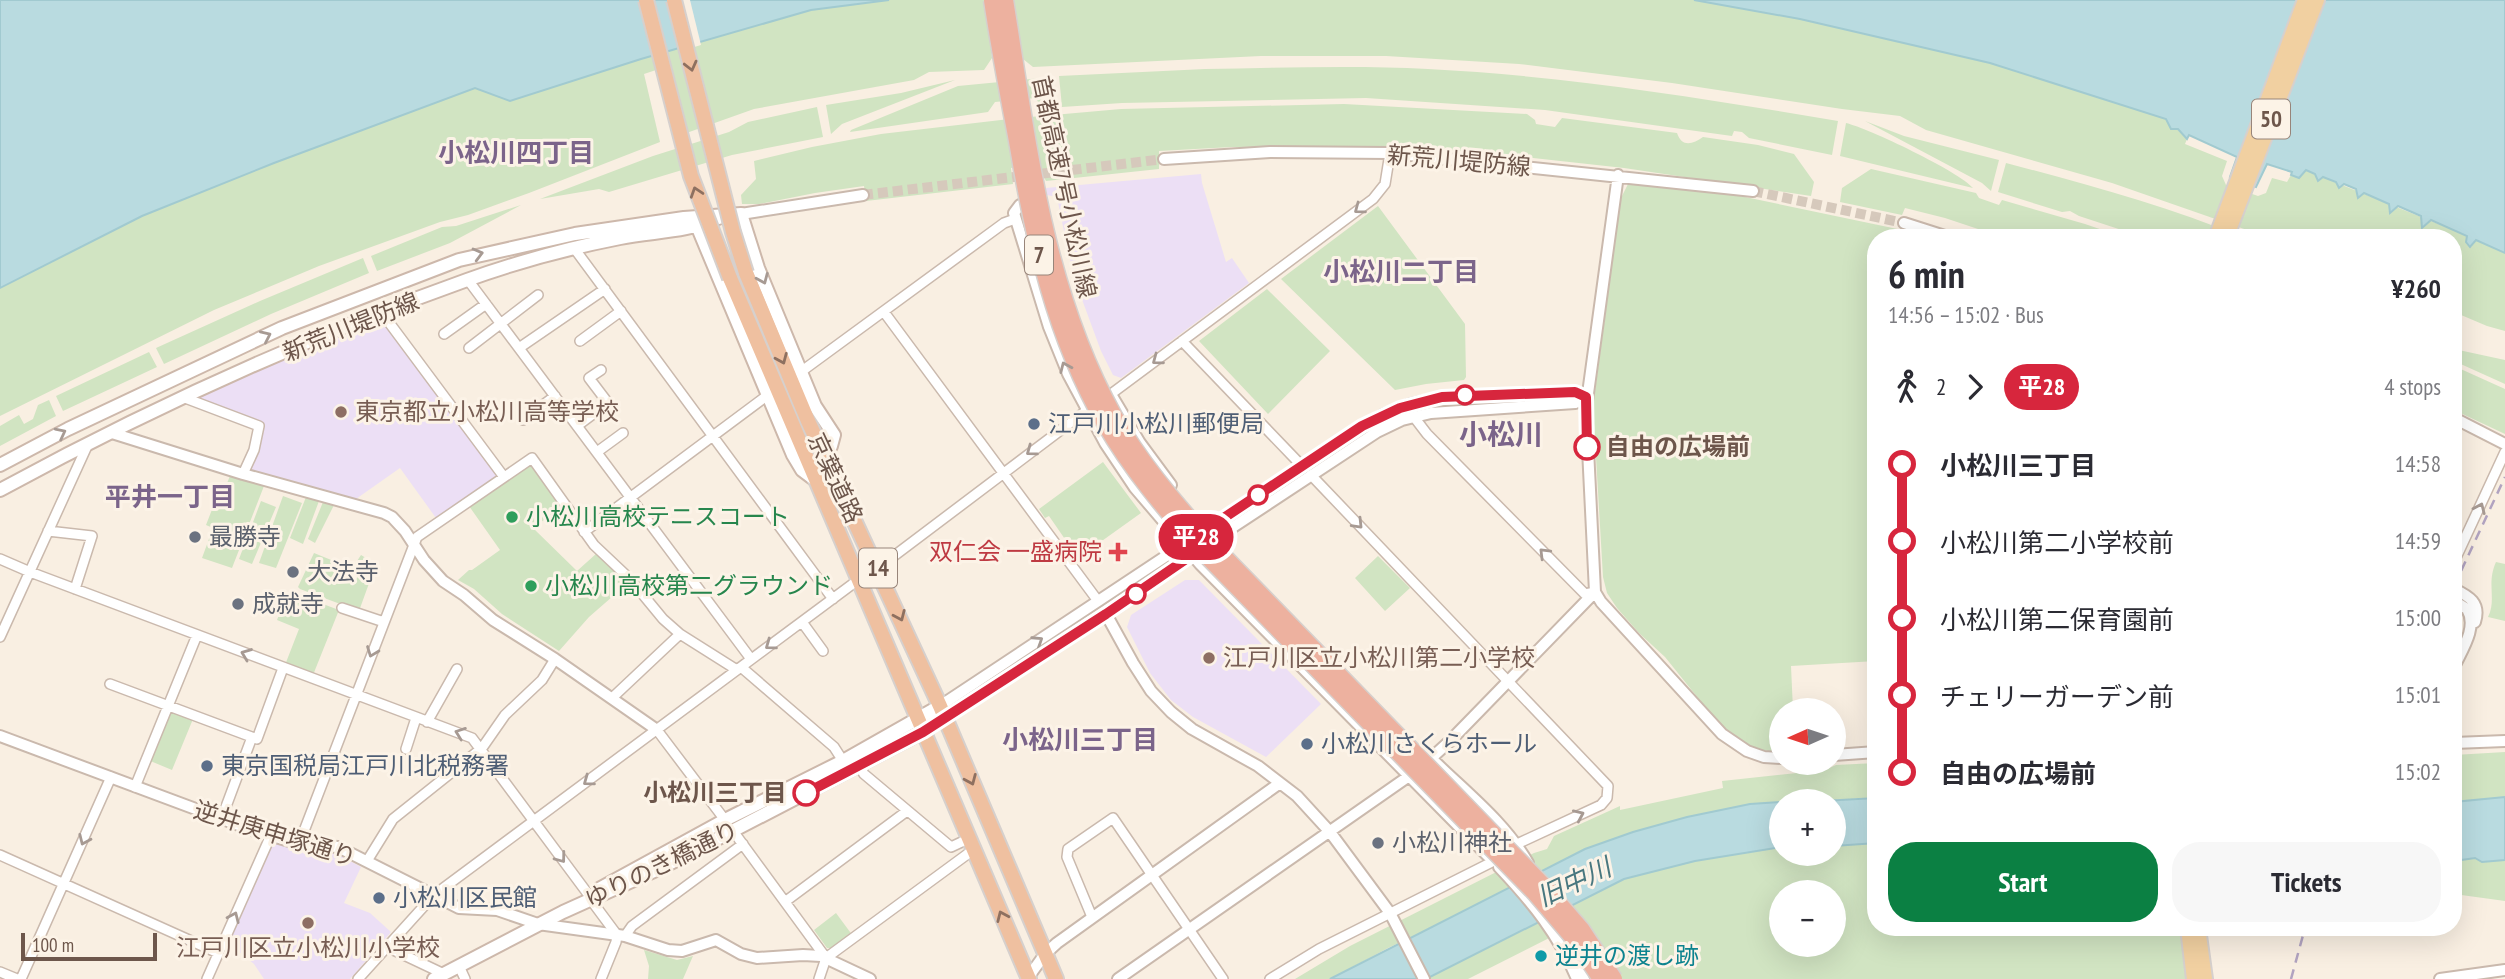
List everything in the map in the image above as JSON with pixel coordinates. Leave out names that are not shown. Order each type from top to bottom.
[{"type":"highway","name":"京葉道路","points":[[646,0],[691,176],[730,278],[1028,978]]},
{"type":"highway","name":"京葉道路","points":[[674,0],[733,232],[746,273],[825,458],[878,568],[942,712],[1056,979]]},
{"type":"highway","name":"首都高速7号小松川線","points":[[992,0],[1029,209],[1044,276],[1071,353],[1105,424],[1149,488],[1189,537],[1535,893],[1574,939],[1601,979]]},
{"type":"highway","name":"首都高速7号小松川線","points":[[1005,0],[1034,177],[1055,273],[1081,349],[1115,418],[1158,480],[1207,539],[1542,884],[1582,930],[1614,979]]},
{"type":"main road","name":"50","points":[[2219,229],[2305,0]]},
{"type":"main road","name":"50","points":[[2229,229],[2317,0]]},
{"type":"main road","name":"新荒川堤防線","points":[[0,490],[185,398],[382,313],[468,280],[574,248],[741,214]]},
{"type":"main road","points":[[741,214],[758,268],[815,406],[834,435],[825,458]]},
{"type":"main road","name":"新荒川堤防線","points":[[0,465],[68,429],[282,328],[459,260],[575,233],[677,219],[699,222]]},
{"type":"main road","points":[[647,233],[677,219]]},
{"type":"main road","points":[[699,222],[793,455],[802,470],[814,479]]},
{"type":"main road","name":"ゆりのき橋通り","points":[[590,897],[665,866],[859,766],[942,712]]},
{"type":"main road","name":"ゆりのき橋通り","points":[[439,976],[563,912],[724,820],[920,726]]},
{"type":"main road","points":[[2189,936],[2194,979]]},
{"type":"main road","points":[[2199,936],[2205,979]]},
{"type":"street","name":"新荒川堤防線","points":[[1164,159],[1270,152],[1390,153],[1753,191]]},
{"type":"street","points":[[1111,394],[1373,199],[1385,184],[1390,153]]},
{"type":"street","points":[[1618,175],[1586,397],[1594,592],[1721,734],[1747,751],[1769,757]]},
{"type":"street","name":"新荒川堤防線","points":[[741,214],[863,195]]},
{"type":"street","points":[[1577,979],[1565,944],[1535,905],[1192,555],[1128,477],[1086,411],[1068,374],[1049,327],[1015,219],[1016,208],[1029,203],[1041,205],[1048,213],[1073,309],[1089,349],[1111,394],[1140,443],[1175,491],[1208,529],[1517,844],[1584,979]]},
{"type":"street","points":[[802,372],[1004,223],[1015,219]]},
{"type":"street","points":[[1904,223],[1923,229]]},
{"type":"street","points":[[574,248],[833,599]]},
{"type":"street","points":[[468,280],[751,659]]},
{"type":"street","points":[[519,348],[605,289]]},
{"type":"street","points":[[469,348],[538,295]]},
{"type":"street","points":[[444,334],[486,304]]},
{"type":"street","points":[[580,341],[621,311]]},
{"type":"street","points":[[884,312],[1098,601]]},
{"type":"street","points":[[382,313],[504,477]]},
{"type":"street","points":[[1182,341],[1302,466]]},
{"type":"street","points":[[578,426],[608,403],[589,378],[601,370]]},
{"type":"street","points":[[942,712],[1098,601],[1383,415],[1429,399],[1575,392],[1586,397]]},
{"type":"street","points":[[584,532],[768,395]]},
{"type":"street","points":[[523,420],[555,396]]},
{"type":"street","points":[[942,712],[1106,614],[1377,432],[1414,417],[1445,411],[1575,403],[1586,397]]},
{"type":"street","points":[[185,398],[259,426],[254,450],[243,474]]},
{"type":"street","points":[[358,979],[434,895],[1086,411]]},
{"type":"street","points":[[1414,417],[1427,434],[1585,594],[1594,592]]},
{"type":"street","points":[[2462,422],[2505,444]]},
{"type":"street","points":[[112,433],[392,517],[443,581],[464,594],[494,620],[657,730],[724,820]]},
{"type":"street","points":[[597,452],[623,433]]},
{"type":"street","points":[[0,637],[88,444]]},
{"type":"street","points":[[2462,545],[2505,452]]},
{"type":"street","points":[[299,844],[417,537],[532,457],[594,545],[630,579],[663,619],[680,634],[739,668],[834,747],[843,761]]},
{"type":"street","points":[[1311,475],[1603,779],[1608,792],[1601,805],[1517,844]]},
{"type":"street","points":[[48,531],[92,536],[75,589]]},
{"type":"street","points":[[0,559],[472,738],[621,935]]},
{"type":"street","points":[[1118,979],[1409,777],[1509,680],[1594,592]]},
{"type":"street","points":[[2462,593],[2469,596],[2475,604],[2477,616],[2462,649]]},
{"type":"street","points":[[2462,605],[2470,614],[2470,631]]},
{"type":"street","points":[[342,608],[384,622]]},
{"type":"street","points":[[1106,614],[1151,691],[1171,712],[1192,729],[1258,766],[1297,796],[1330,832],[1390,913],[1424,979]]},
{"type":"street","points":[[802,622],[824,651]]},
{"type":"street","points":[[612,698],[680,634]]},
{"type":"street","points":[[135,787],[197,635]]},
{"type":"street","points":[[367,861],[393,820],[480,749],[505,715],[542,680],[555,659]]},
{"type":"street","points":[[110,684],[257,739],[284,668]]},
{"type":"street","points":[[428,722],[457,669]]},
{"type":"street","points":[[406,748],[416,718]]},
{"type":"street","name":"逆井庚申塚通り","points":[[0,736],[222,820],[299,844],[338,847],[459,908],[498,910],[538,925],[621,935],[668,950],[682,951],[716,940],[748,957],[812,954],[870,979]]},
{"type":"street","points":[[222,820],[252,737]]},
{"type":"street","points":[[2462,743],[2505,741]]},
{"type":"street","points":[[1846,754],[1867,753]]},
{"type":"street","points":[[859,766],[864,774],[951,847],[970,845]]},
{"type":"street","points":[[0,972],[19,979],[111,778]]},
{"type":"street","points":[[1028,978],[1045,954],[1092,917],[1280,783]]},
{"type":"street","points":[[786,901],[907,811]]},
{"type":"street","points":[[1092,917],[1067,857],[1068,849],[1113,818],[1223,979]]},
{"type":"street","points":[[733,831],[826,958]]},
{"type":"street","points":[[207,979],[271,835]]},
{"type":"street","points":[[604,978],[621,935],[743,844]]},
{"type":"street","points":[[819,979],[826,958],[970,845]]},
{"type":"street","points":[[0,855],[218,953]]},
{"type":"street","points":[[1270,979],[1319,948],[1494,861]]},
{"type":"street","points":[[387,947],[439,976]]},
{"type":"street","points":[[459,966],[465,979]]},
{"type":"street","points":[[2440,979],[2505,970]]},
{"type":"shaded area","points":[[1201,174],[1226,262],[1232,258],[1249,283],[1121,378],[1113,375],[1080,294],[1057,197],[1047,195],[1046,188]]},
{"type":"shaded area","name":"東京都立小松川高等学校","points":[[383,320],[498,475],[436,518],[400,468],[356,499],[249,471],[263,424],[197,400],[197,397],[353,329]]},
{"type":"shaded area","name":"江戸川区立小松川第二小学校","points":[[1185,580],[1199,580],[1321,704],[1266,757],[1193,717],[1171,700],[1150,673],[1127,627],[1131,615]]},
{"type":"shaded area","name":"江戸川区立小松川小学校","points":[[272,842],[301,851],[335,853],[361,867],[344,903],[370,913],[391,932],[350,979],[264,979],[254,964],[227,942]]},
{"type":"green space","points":[[889,0],[1694,0],[1800,19],[1990,63],[2167,119],[2187,139],[2185,144],[2227,161],[2222,176],[2226,185],[2258,196],[2266,193],[2272,178],[2287,182],[2291,175],[2295,177],[2303,174],[2305,170],[2451,229],[2244,229],[2112,183],[1926,130],[1900,116],[1519,64],[1386,56],[1261,56],[1033,67],[1023,59],[1016,21],[988,25],[992,58],[984,70],[929,72],[914,80],[754,109],[678,136],[659,69],[644,74],[660,142],[529,193],[319,266],[214,310],[0,416],[0,287],[142,216],[274,163],[475,88],[510,100],[811,10]]},
{"type":"green space","points":[[1372,67],[1480,72],[1634,89],[1838,121],[1832,155],[1749,138],[1742,132],[1734,131],[1732,136],[1545,110],[1366,98],[1122,103],[1062,107],[1059,76],[1205,69]]},
{"type":"green space","points":[[1051,77],[1054,107],[1044,109],[1035,98],[995,102],[988,112],[850,132],[958,86]]},
{"type":"green space","points":[[955,80],[842,124],[831,134],[826,105],[901,93]]},
{"type":"green space","points":[[1344,104],[1527,114],[1536,124],[1555,127],[1562,118],[1677,133],[1685,143],[1703,137],[1758,145],[1794,154],[1814,182],[1811,196],[1624,168],[1489,153],[1389,146],[1232,147],[1159,151],[1159,169],[1046,181],[1037,164],[1011,168],[1013,184],[866,201],[864,186],[759,204],[742,204],[741,195],[756,179],[754,161],[881,134],[1121,109]]},
{"type":"green space","points":[[817,107],[823,137],[732,155],[609,192],[599,189],[540,199],[653,156],[729,132],[748,122]]},
{"type":"green space","points":[[1865,121],[1904,136],[1999,160],[1991,191],[1982,183]]},
{"type":"green space","points":[[1846,123],[1913,151],[1973,188],[1840,156]]},
{"type":"green space","points":[[2006,163],[2156,206],[2222,229],[2119,229],[2070,211],[2062,212],[1998,192]]},
{"type":"green space","points":[[1871,169],[1976,193],[1979,198],[1999,205],[2002,200],[2100,229],[1978,229],[1905,208],[1902,215],[1840,202],[1842,188]]},
{"type":"green space","points":[[1628,184],[1721,192],[1897,229],[1867,229],[1867,662],[1791,666],[1792,698],[1769,698],[1769,751],[1740,741],[1723,729],[1665,657],[1639,633],[1607,593],[1603,577],[1593,406],[1621,198]]},
{"type":"green space","points":[[521,205],[450,243],[377,271],[371,256],[442,227],[456,226]]},
{"type":"green space","points":[[1378,206],[1465,324],[1464,380],[1395,390],[1281,279]]},
{"type":"green space","points":[[2462,234],[2468,236],[2471,247],[2476,239],[2505,253],[2505,331],[2462,315]]},
{"type":"green space","points":[[363,258],[369,273],[271,314],[164,364],[156,348],[260,301]]},
{"type":"green space","points":[[1267,289],[1330,351],[1268,414],[1199,341]]},
{"type":"green space","points":[[2462,351],[2505,360],[2505,384],[2462,365]]},
{"type":"green space","points":[[149,352],[157,367],[63,411],[56,396]]},
{"type":"green space","points":[[2462,370],[2505,389],[2505,434],[2462,414]]},
{"type":"green space","points":[[49,400],[56,416],[0,446],[0,426],[19,415],[24,424],[33,419],[38,405]]},
{"type":"green space","points":[[1103,462],[1141,513],[1078,558],[1049,516],[1045,518],[1039,509]]},
{"type":"green space","name":"小松川高校第二グラウンド","points":[[532,465],[563,506],[533,528],[577,571],[597,553],[628,583],[589,617],[559,651],[502,614],[474,589],[458,580],[500,550],[469,506]]},
{"type":"green space","points":[[230,476],[264,486],[232,568],[202,558],[213,528],[206,525],[218,494],[222,495]]},
{"type":"green space","points":[[283,496],[302,503],[276,568],[259,563]]},
{"type":"green space","points":[[306,497],[319,501],[303,544],[290,538]]},
{"type":"green space","points":[[261,501],[276,507],[252,564],[239,559]]},
{"type":"green space","points":[[323,502],[334,505],[315,543],[308,539]]},
{"type":"green space","points":[[314,553],[346,566],[343,575],[356,580],[362,568],[355,564],[361,555],[376,564],[359,611],[298,587]]},
{"type":"green space","points":[[1378,556],[1410,588],[1385,611],[1355,578]]},
{"type":"green space","points":[[2496,562],[2505,564],[2505,621],[2488,617]]},
{"type":"green space","points":[[293,590],[296,594],[339,610],[313,675],[285,665],[299,629],[277,620],[287,594]]},
{"type":"green space","points":[[169,709],[193,719],[172,770],[148,760]]},
{"type":"green space","points":[[2505,752],[2505,797],[2462,801],[2462,755]]},
{"type":"green space","points":[[1867,763],[1867,798],[1846,799],[1846,789],[1769,789],[1769,803],[1687,817],[1633,832],[1388,948],[1330,979],[1295,979],[1350,946],[1534,853],[1547,849],[1554,836],[1620,806],[1620,810],[1723,788],[1722,781],[1778,775],[1846,775],[1846,764]]},
{"type":"green space","points":[[1867,844],[1867,936],[2183,936],[2187,968],[2185,979],[1588,979],[1565,930],[1468,979],[1426,979],[1625,879],[1695,861],[1769,849],[1769,866],[1846,866],[1846,845]]},
{"type":"green space","points":[[2462,860],[2505,860],[2505,901],[2462,895]]},
{"type":"green space","points":[[836,913],[853,936],[834,948],[827,948],[814,930]]},
{"type":"green space","points":[[644,950],[677,960],[693,956],[683,979],[648,979],[649,966]]},
{"type":"water","points":[[0,0],[889,0],[811,10],[641,59],[510,101],[475,88],[274,163],[142,216],[0,288]]},
{"type":"water","points":[[1694,0],[2505,0],[2505,253],[2476,240],[2470,247],[2462,229],[2451,229],[2431,220],[2422,228],[2421,216],[2398,206],[2390,213],[2389,204],[2364,193],[2358,198],[2356,189],[2344,184],[2339,188],[2336,182],[2323,177],[2318,181],[2315,174],[2306,170],[2299,178],[2291,175],[2292,172],[2267,164],[2256,187],[2230,177],[2237,157],[2189,135],[2187,139],[2178,129],[2171,129],[2166,119],[1990,63],[1800,19]]},
{"type":"water","points":[[2505,797],[2505,860],[2462,860],[2462,801]]},
{"type":"water","points":[[1867,798],[1867,844],[1846,845],[1846,800]]},
{"type":"water","name":"旧中川","points":[[1769,803],[1769,849],[1695,861],[1624,879],[1426,979],[1330,979],[1585,849],[1687,817]]},
{"type":"pier","points":[[668,0],[690,0],[701,45],[681,51]]},
{"type":"tunnel","points":[[863,195],[1164,159]]},
{"type":"tunnel","points":[[1753,191],[1904,223]]},
{"type":"railway","points":[[2462,569],[2505,477]]},
{"type":"railway","points":[[2291,979],[2303,936]]},
{"type":"bus line","name":"平28","points":[[806,793],[923,732],[1106,614],[1192,555],[1183,545],[1362,426],[1383,415],[1411,404],[1442,397],[1575,392],[1586,397],[1587,447]]},
{"type":"place","name":"東京都立小松川高等学校","points":[[341,412]]},
{"type":"place","name":"江戸川小松川郵便局","points":[[1034,424]]},
{"type":"place","name":"自由の広場前","points":[[1587,447]]},
{"type":"place","name":"小松川高校テニスコート","points":[[512,517]]},
{"type":"place","name":"最勝寺","points":[[195,537]]},
{"type":"place","name":"双仁会 一盛病院","points":[[1118,552]]},
{"type":"place","name":"大法寺","points":[[293,572]]},
{"type":"place","name":"小松川高校第二グラウンド","points":[[531,586]]},
{"type":"place","name":"成就寺","points":[[238,604]]},
{"type":"place","name":"江戸川区立小松川第二小学校","points":[[1209,658]]},
{"type":"place","name":"小松川さくらホール","points":[[1307,744]]},
{"type":"place","name":"東京国税局江戸川北税務署","points":[[207,766]]},
{"type":"place","name":"小松川三丁目","points":[[806,793]]},
{"type":"place","name":"小松川神社","points":[[1378,843]]},
{"type":"place","name":"小松川区民館","points":[[379,898]]},
{"type":"place","name":"江戸川区立小松川小学校","points":[[308,923]]},
{"type":"place","name":"逆井の渡し跡","points":[[1541,956]]},
{"type":"district","name":"小松川四丁目","points":[[516,153]]},
{"type":"district","name":"小松川二丁目","points":[[1401,272]]},
{"type":"district","name":"小松川","points":[[1501,434]]},
{"type":"district","name":"平井一丁目","points":[[170,497]]},
{"type":"district","name":"小松川三丁目","points":[[1080,740]]}]
